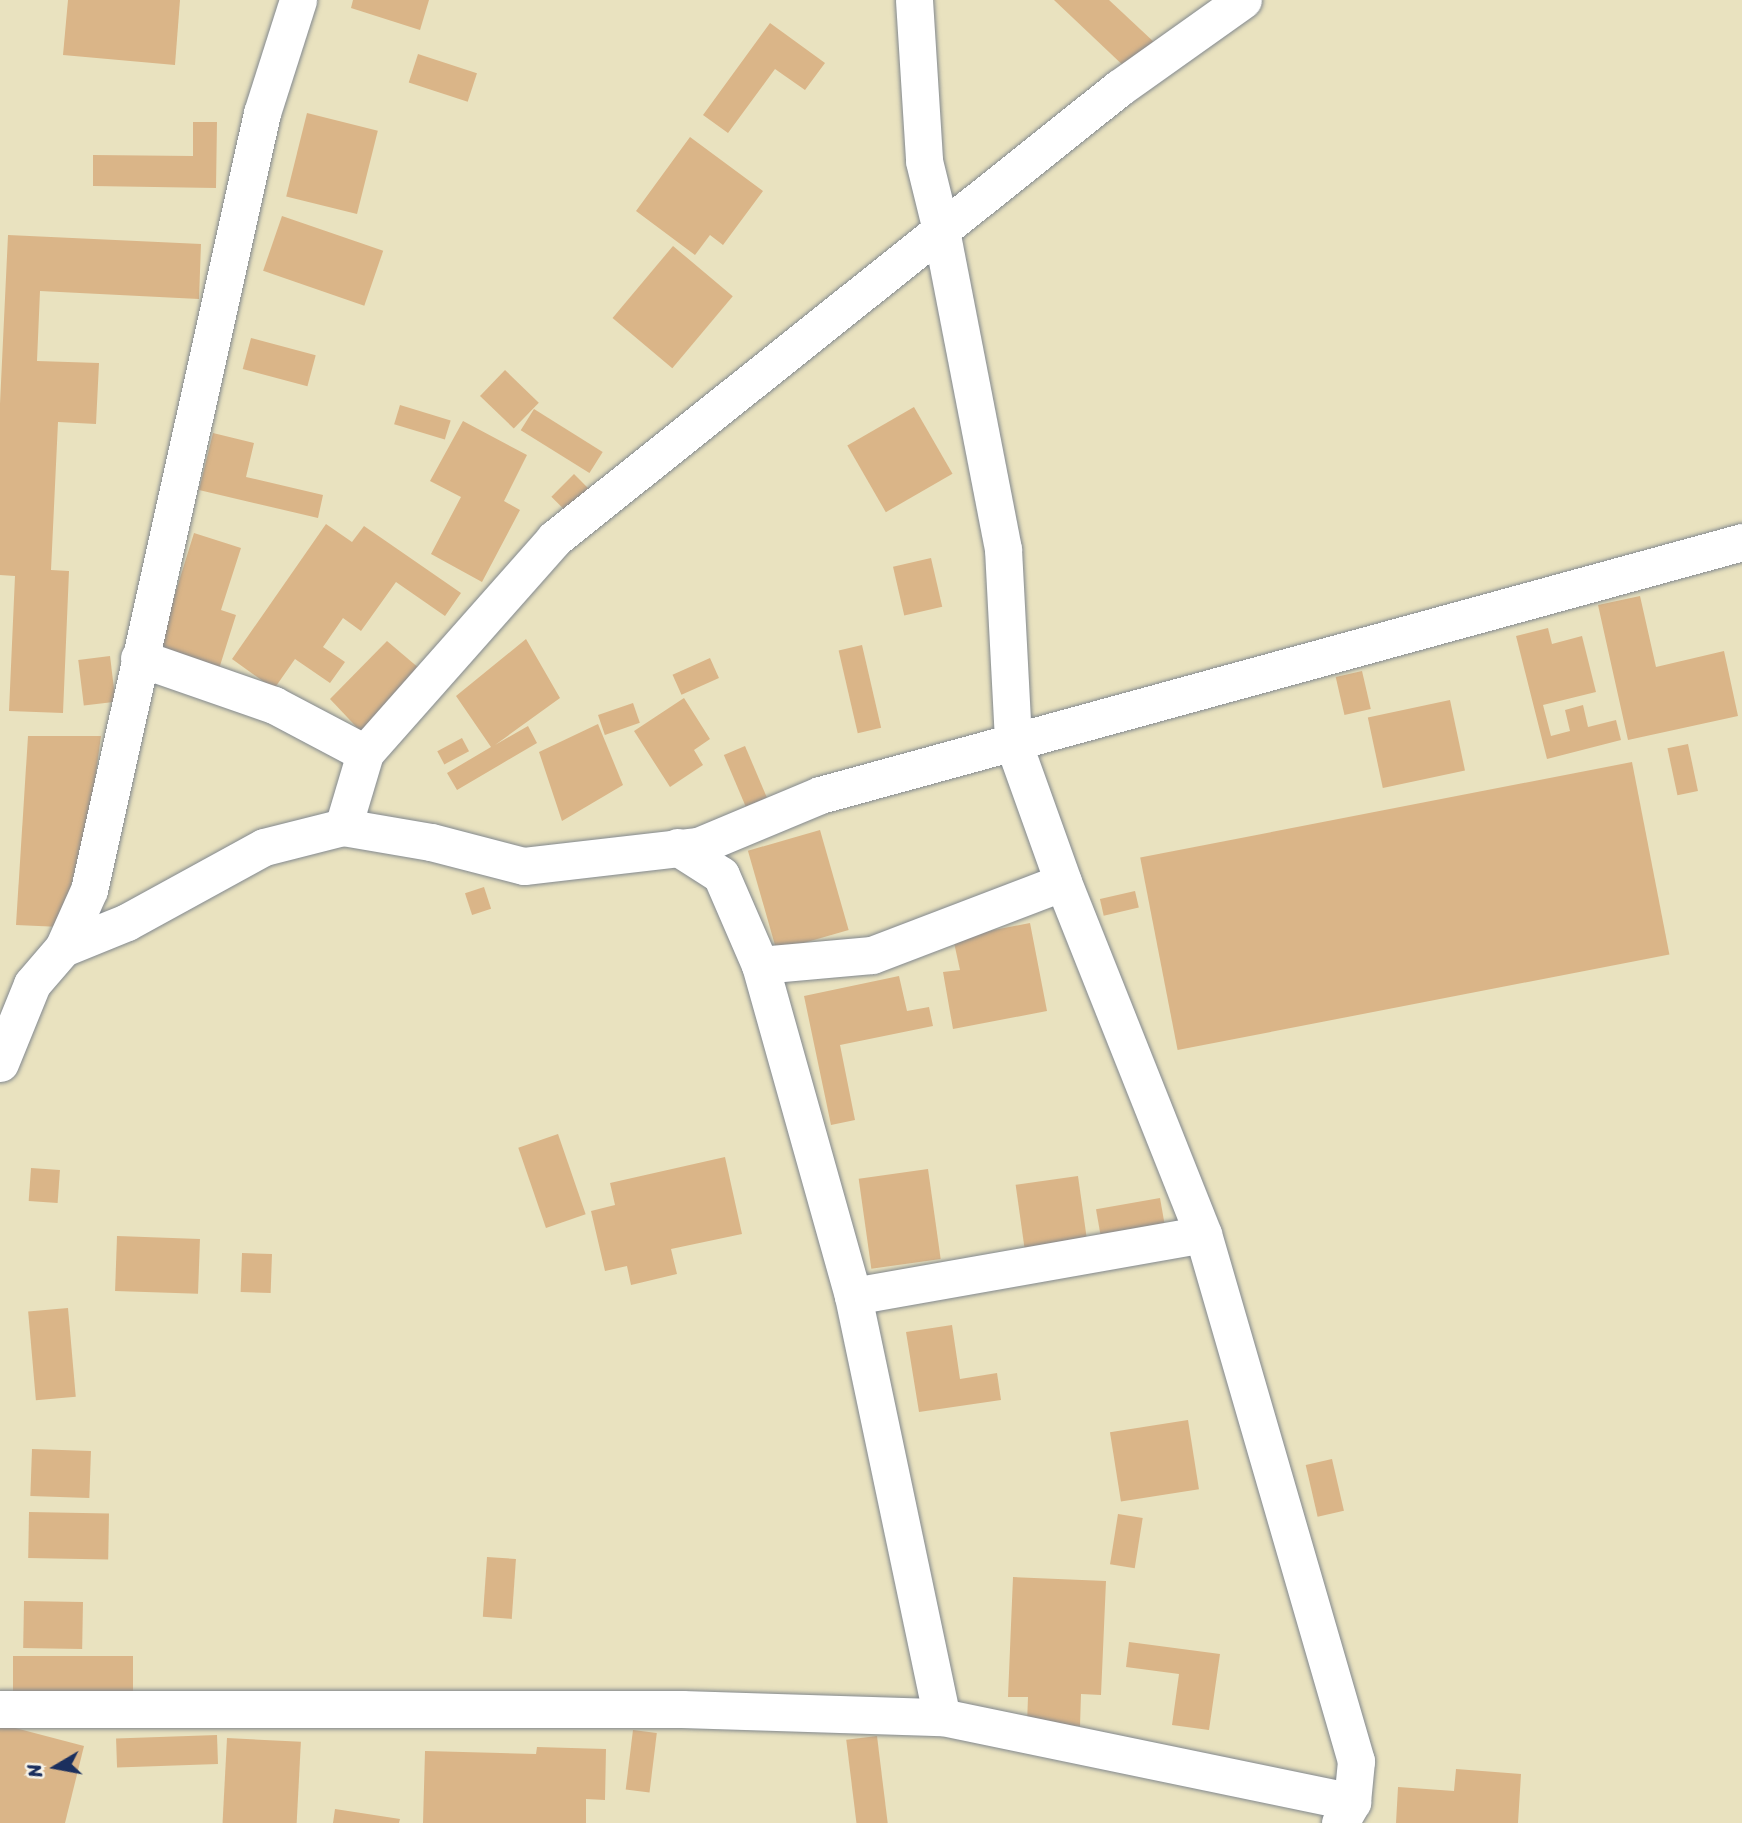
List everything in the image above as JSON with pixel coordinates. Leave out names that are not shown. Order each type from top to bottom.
[{"type":"street","points":[[0,1063],[32,984],[63,948],[89,890],[262,113],[298,0]]},
{"type":"street","points":[[0,1709],[682,1709],[942,1717],[1346,1813],[1356,1761],[1203,1234],[1063,882],[1013,742],[1003,549],[941,230],[924,161],[915,0]]},
{"type":"street","points":[[343,827],[365,752],[554,539],[1119,88],[1243,0]]},
{"type":"street","points":[[63,948],[127,922],[264,847],[343,827],[431,842],[524,866],[698,846],[820,795],[1742,542]]},
{"type":"street","points":[[139,659],[274,705],[365,752]]},
{"type":"street","points":[[677,848],[722,875],[760,965],[853,1296],[942,1717]]},
{"type":"street","points":[[760,965],[872,955],[1063,882]]},
{"type":"street","points":[[853,1296],[1203,1234]]},
{"type":"building","points":[[68,0],[180,0],[175,65],[63,55]]},
{"type":"building","points":[[353,0],[429,0],[420,30],[351,8]]},
{"type":"building","points":[[1054,0],[1109,0],[1155,43],[1129,71]]},
{"type":"building","points":[[770,23],[825,63],[805,90],[775,69],[728,133],[703,115]]},
{"type":"building","points":[[418,54],[477,73],[468,102],[409,83]]},
{"type":"building","points":[[307,113],[378,131],[357,214],[286,196]]},
{"type":"building","points":[[193,122],[217,122],[216,188],[93,186],[93,155],[193,156]]},
{"type":"building","points":[[690,137],[763,191],[723,245],[710,235],[695,255],[636,211]]},
{"type":"building","points":[[282,216],[383,251],[364,306],[263,271]]},
{"type":"building","points":[[8,235],[201,244],[199,299],[40,291],[37,361],[99,363],[96,424],[58,422],[51,570],[69,571],[63,713],[9,711],[15,576],[0,575],[0,404]]},
{"type":"building","points":[[673,246],[733,296],[672,368],[613,318]]},
{"type":"building","points":[[251,338],[316,355],[307,386],[243,369]]},
{"type":"building","points":[[505,370],[539,403],[514,429],[480,396]]},
{"type":"building","points":[[400,405],[451,420],[445,440],[394,424]]},
{"type":"building","points":[[914,407],[952,474],[886,512],[847,446]]},
{"type":"building","points":[[534,409],[603,452],[589,473],[521,430]]},
{"type":"building","points":[[463,421],[527,455],[504,501],[520,510],[482,582],[431,554],[461,497],[430,481]]},
{"type":"building","points":[[213,433],[254,443],[246,477],[323,495],[318,518],[199,490]]},
{"type":"building","points":[[574,474],[592,492],[569,514],[551,497]]},
{"type":"building","points":[[326,524],[352,542],[364,526],[461,593],[445,616],[396,582],[361,631],[343,618],[323,647],[345,662],[330,683],[295,659],[274,689],[232,659]]},
{"type":"building","points":[[194,533],[241,548],[221,610],[236,615],[218,672],[157,652]]},
{"type":"building","points":[[931,558],[942,607],[904,615],[893,567]]},
{"type":"building","points":[[1640,596],[1656,667],[1724,651],[1738,716],[1628,740],[1598,605]]},
{"type":"building","points":[[1548,628],[1552,644],[1582,636],[1596,692],[1543,705],[1551,736],[1570,731],[1565,710],[1583,705],[1588,727],[1616,720],[1621,740],[1547,759],[1516,636]]},
{"type":"building","points":[[526,639],[560,698],[495,745],[528,726],[537,743],[457,790],[447,773],[491,747],[456,696]]},
{"type":"building","points":[[387,641],[420,669],[364,735],[330,699]]},
{"type":"building","points":[[862,645],[881,728],[858,733],[839,650]]},
{"type":"building","points":[[110,656],[116,702],[84,706],[78,660]]},
{"type":"building","points":[[710,658],[719,678],[681,695],[673,675]]},
{"type":"building","points":[[1362,671],[1371,709],[1344,715],[1336,677]]},
{"type":"building","points":[[684,698],[710,739],[694,750],[703,765],[670,787],[634,731]]},
{"type":"building","points":[[1450,700],[1465,770],[1383,788],[1368,717]]},
{"type":"building","points":[[633,703],[640,723],[605,735],[598,715]]},
{"type":"building","points":[[598,724],[623,785],[562,821],[539,752]]},
{"type":"building","points":[[28,736],[101,736],[93,795],[61,927],[16,925]]},
{"type":"building","points":[[462,738],[469,751],[444,764],[437,751]]},
{"type":"building","points":[[1688,744],[1698,791],[1677,795],[1667,748]]},
{"type":"building","points":[[745,746],[767,798],[746,807],[724,755]]},
{"type":"building","points":[[1632,762],[1669,954],[1178,1050],[1140,858]]},
{"type":"building","points":[[820,830],[849,930],[777,951],[748,851]]},
{"type":"building","points":[[484,887],[491,909],[472,915],[465,893]]},
{"type":"building","points":[[1135,891],[1139,908],[1104,916],[1100,899]]},
{"type":"building","points":[[1030,923],[1047,1011],[953,1029],[943,972],[960,970],[953,938]]},
{"type":"building","points":[[899,976],[907,1011],[929,1007],[933,1026],[840,1045],[855,1120],[831,1125],[804,996]]},
{"type":"building","points":[[558,1134],[586,1214],[546,1228],[518,1148]]},
{"type":"building","points":[[725,1157],[742,1234],[671,1249],[677,1274],[631,1285],[627,1266],[605,1271],[591,1211],[615,1205],[610,1183]]},
{"type":"building","points":[[31,1168],[60,1170],[58,1203],[29,1201]]},
{"type":"building","points":[[928,1169],[941,1259],[871,1269],[859,1179]]},
{"type":"building","points":[[1078,1176],[1088,1245],[1025,1254],[1016,1185]]},
{"type":"building","points":[[1160,1198],[1166,1232],[1102,1244],[1096,1209]]},
{"type":"building","points":[[117,1236],[200,1239],[198,1294],[115,1291]]},
{"type":"building","points":[[242,1253],[272,1254],[271,1293],[241,1292]]},
{"type":"building","points":[[68,1308],[76,1397],[36,1400],[28,1311]]},
{"type":"building","points":[[952,1325],[960,1379],[997,1373],[1001,1400],[919,1412],[906,1332]]},
{"type":"building","points":[[1188,1420],[1199,1489],[1121,1501],[1110,1432]]},
{"type":"building","points":[[32,1449],[91,1451],[89,1498],[30,1496]]},
{"type":"building","points":[[1332,1459],[1344,1511],[1318,1517],[1306,1465]]},
{"type":"building","points":[[29,1512],[109,1513],[108,1559],[28,1558]]},
{"type":"building","points":[[1118,1514],[1143,1518],[1135,1568],[1110,1564]]},
{"type":"building","points":[[487,1557],[516,1559],[512,1619],[483,1617]]},
{"type":"building","points":[[1013,1577],[1106,1581],[1101,1695],[1081,1694],[1080,1726],[1027,1724],[1028,1697],[1008,1697]]},
{"type":"building","points":[[24,1601],[83,1602],[82,1649],[23,1648]]},
{"type":"building","points":[[1129,1642],[1220,1654],[1209,1730],[1172,1725],[1179,1674],[1126,1667]]},
{"type":"building","points":[[13,1656],[133,1656],[133,1703],[13,1703]]},
{"type":"building","points":[[0,1724],[84,1746],[65,1823],[0,1823]]},
{"type":"building","points":[[633,1730],[657,1733],[650,1792],[626,1790]]},
{"type":"building","points":[[217,1735],[218,1764],[117,1768],[116,1739]]},
{"type":"building","points":[[877,1736],[888,1823],[856,1823],[846,1740]]},
{"type":"building","points":[[227,1738],[301,1742],[297,1823],[223,1823]]},
{"type":"building","points":[[537,1747],[606,1749],[605,1800],[586,1799],[586,1823],[423,1823],[425,1751],[536,1754]]},
{"type":"building","points":[[1456,1769],[1521,1774],[1518,1823],[1396,1823],[1398,1787],[1454,1791]]},
{"type":"building","points":[[335,1809],[400,1819],[399,1823],[333,1823]]}]
